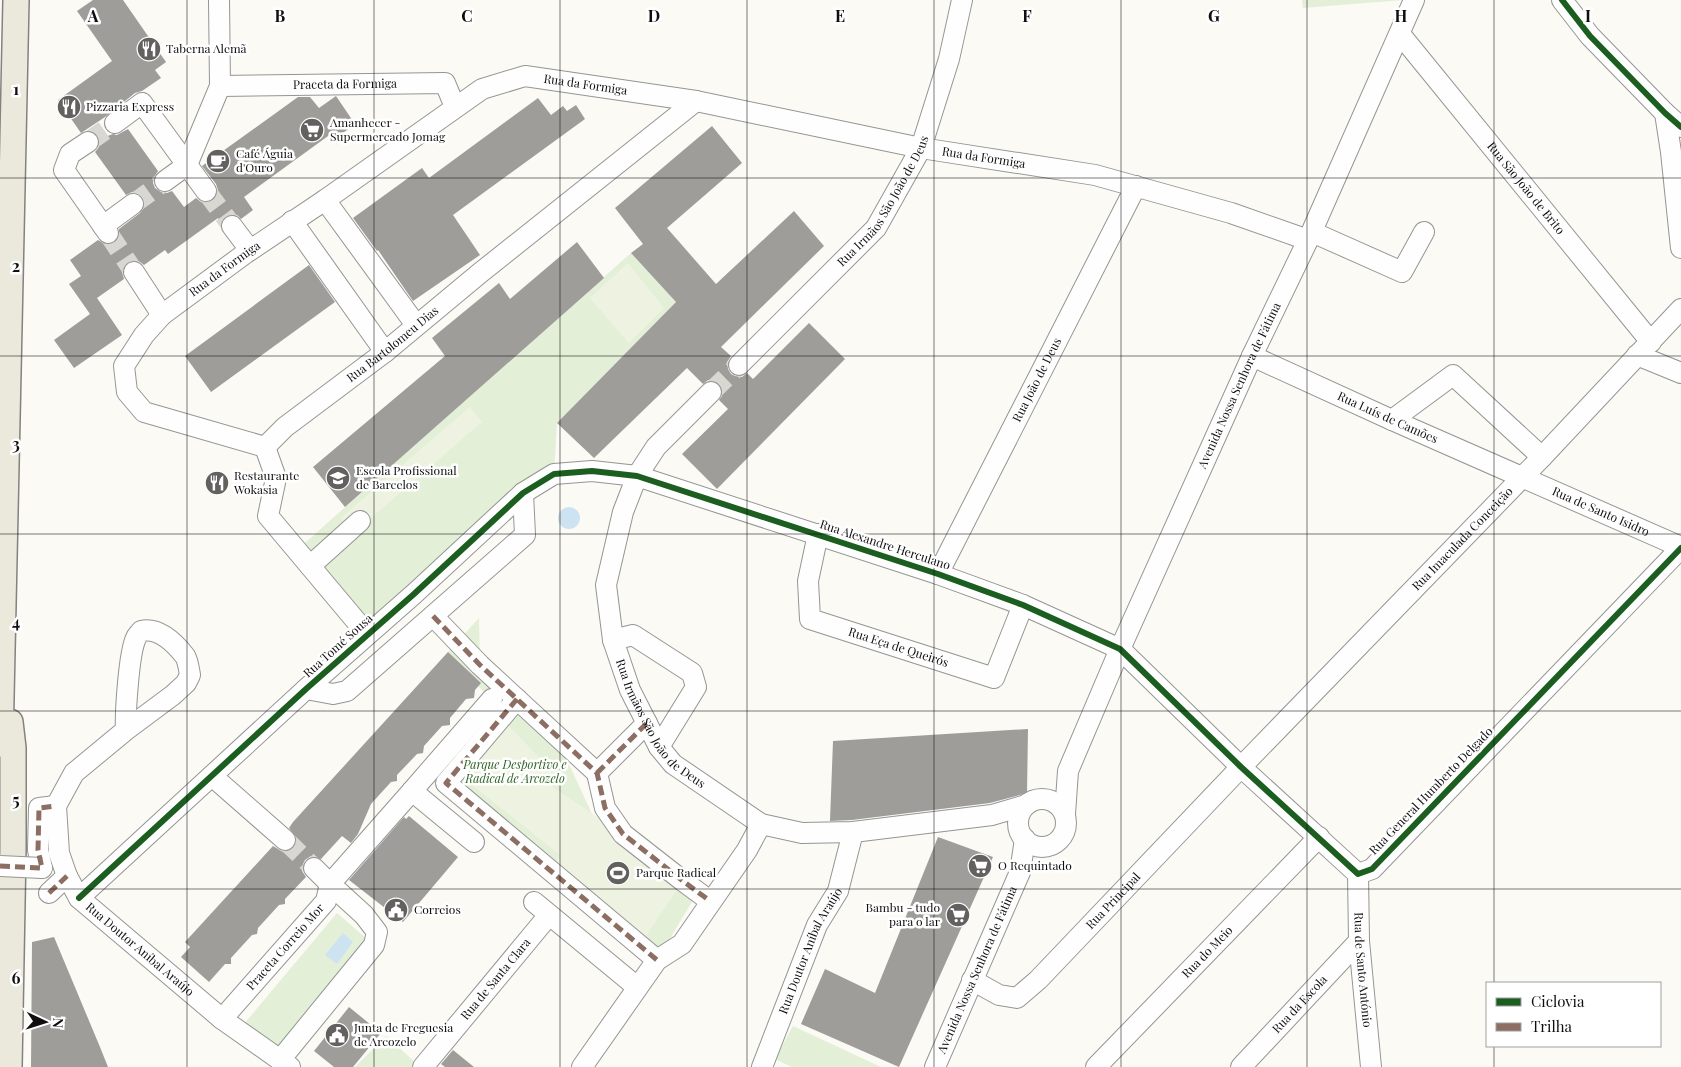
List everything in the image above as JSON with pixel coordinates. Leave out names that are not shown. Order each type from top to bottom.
[{"type":"main road","points":[[0,744],[16,0]]},
{"type":"main road","points":[[2,652],[13,748],[9,1067]]},
{"type":"street","points":[[165,181],[187,165],[220,86],[219,0]]},
{"type":"street","name":"Rua Irmãos São João de Deus","points":[[739,365],[876,228],[922,148],[949,59],[962,0]]},
{"type":"street","name":"Avenida Nossa Senhora de Fátima","points":[[1065,814],[1068,771],[1120,649],[1252,356],[1310,236],[1414,0]]},
{"type":"street","points":[[1562,0],[1590,36],[1681,127]]},
{"type":"street","name":"Rua São João de Brito","points":[[1400,34],[1644,348]]},
{"type":"street","name":"Rua da Formiga","points":[[266,447],[144,412],[127,392],[124,366],[144,335],[162,315],[250,250],[325,200],[482,88],[525,76],[696,101],[922,148],[1095,175],[1310,236],[1402,272],[1424,232]]},
{"type":"street","name":"Praceta da Formiga","points":[[220,86],[444,83],[455,107]]},
{"type":"street","name":"Rua Bartolomeu Dias","points":[[266,447],[285,427],[385,352],[416,325],[696,101]]},
{"type":"street","points":[[115,123],[142,103],[206,191]]},
{"type":"street","points":[[1665,113],[1681,248]]},
{"type":"street","points":[[88,142],[70,154],[64,170],[106,230],[132,204]]},
{"type":"street","name":"Rua João de Deus","points":[[938,574],[1136,186]]},
{"type":"street","points":[[325,200],[416,325]]},
{"type":"street","points":[[292,221],[385,352]]},
{"type":"street","points":[[232,226],[250,250]]},
{"type":"street","points":[[134,272],[162,315]]},
{"type":"street","name":"Rua Imaculada Conceição","points":[[1241,767],[1542,457],[1681,309]]},
{"type":"street","points":[[1644,348],[1681,373]]},
{"type":"street","name":"Rua Luís de Camões","points":[[1252,356],[1392,420],[1523,476]]},
{"type":"street","points":[[1392,420],[1453,375],[1542,457]]},
{"type":"street","name":"Rua Irmãos São João de Deus","points":[[711,392],[656,447],[637,476],[623,512],[606,585],[612,640],[630,690],[659,747],[673,764],[761,824],[802,833],[853,832],[992,815],[1030,803]]},
{"type":"street","points":[[266,447],[276,478],[268,516],[367,634]]},
{"type":"street","name":"Rua Tomé Sousa","points":[[79,898],[306,689],[414,594],[523,494],[554,474],[592,471],[637,476]]},
{"type":"street","name":"Rua Alexandre Herculano","points":[[637,476],[938,574],[1023,605],[1120,649]]},
{"type":"street","name":"Rua de Santo Isidro","points":[[1523,476],[1681,547]]},
{"type":"street","name":"Rua Tomé Sousa","points":[[306,689],[333,694],[347,691],[525,536],[523,494]]},
{"type":"street","points":[[310,566],[360,521]]},
{"type":"street","name":"Rua Eça de Queirós","points":[[818,534],[808,581],[810,619],[994,678],[1023,605]]},
{"type":"street","name":"Rua General Humberto Delgado","points":[[1358,874],[1372,869],[1681,547]]},
{"type":"street","points":[[433,616],[480,665],[597,773],[605,808],[623,834],[710,901]]},
{"type":"street","points":[[0,866],[42,868],[38,850],[40,808],[56,806],[74,773],[186,683],[190,675],[186,657],[162,634],[149,630],[141,631],[136,638],[132,655],[125,718],[126,730]]},
{"type":"street","points":[[612,640],[633,635],[692,673],[696,687],[659,747]]},
{"type":"street","points":[[1120,649],[1241,767],[1358,874]]},
{"type":"street","name":"Praceta Correio Mor","points":[[222,1019],[326,901],[330,884],[492,699]]},
{"type":"street","points":[[517,699],[446,783],[657,960]]},
{"type":"street","points":[[597,773],[647,723]]},
{"type":"street","name":"Rua Principal","points":[[972,980],[999,995],[1017,998],[1038,980],[1241,767]]},
{"type":"street","name":"Avenida Nossa Senhora de Fátima","points":[[1030,803],[1068,771]]},
{"type":"street","points":[[212,776],[284,840]]},
{"type":"street","points":[[412,790],[474,842]]},
{"type":"street","points":[[992,815],[1037,847],[1051,846],[1058,842],[1066,829],[1065,814],[1056,803],[1049,799],[1041,798],[1030,803],[1019,817],[1022,835]]},
{"type":"street","name":"Rua Doutor Aníbal Araújo","points":[[56,806],[58,853],[67,876],[79,898],[222,1019],[285,1064]]},
{"type":"street","points":[[582,1067],[657,960],[682,944],[747,850],[761,824]]},
{"type":"street","name":"Rua Doutor Aníbal Araújo","points":[[762,1067],[817,925],[838,891],[853,832]]},
{"type":"street","name":"Avenida Nossa Senhora de Fátima","points":[[935,1067],[1020,872],[1022,835]]},
{"type":"street","name":"Rua do Meio","points":[[1096,1067],[1319,837]]},
{"type":"street","name":"Avenida Nossa Senhora de Fátima","points":[[1020,872],[1051,846]]},
{"type":"street","points":[[285,1064],[374,945],[377,932],[364,915],[314,868]]},
{"type":"street","name":"Rua de Santo António","points":[[1358,874],[1360,941],[1372,1067]]},
{"type":"street","points":[[49,893],[67,876]]},
{"type":"street","name":"Rua de Santa Clara","points":[[423,1067],[542,908],[637,987]]},
{"type":"street","name":"Rua da Escola","points":[[1242,1067],[1360,941]]},
{"type":"green space","points":[[1302,0],[1403,0],[1303,8]]},
{"type":"green space","points":[[631,253],[676,302],[557,423],[554,474],[366,628],[297,550]]},
{"type":"green space","points":[[628,263],[664,308],[629,343],[590,298]]},
{"type":"green space","points":[[470,407],[482,422],[356,531],[341,518]]},
{"type":"green space","name":"Parque Desportivo e Radical de Arcozelo","points":[[479,618],[480,665],[555,734],[592,814],[623,834],[698,892],[657,960],[446,783],[499,709],[448,652]]},
{"type":"green space","name":"Parque Desportivo e Radical de Arcozelo","points":[[504,721],[559,778],[552,787],[623,834],[683,881],[643,940],[554,864],[560,855],[458,774]]},
{"type":"green space","points":[[337,913],[374,945],[280,1060],[239,1030]]},
{"type":"green space","points":[[793,1026],[881,1067],[792,1067],[775,1059]]},
{"type":"green space","points":[[386,1036],[416,1063],[412,1067],[355,1067]]},
{"type":"water","points":[[569,507],[577,510],[580,518],[577,526],[569,529],[561,526],[558,518],[561,510]]},
{"type":"water","points":[[343,933],[353,942],[337,964],[325,955]]},
{"type":"building","points":[[93,0],[123,0],[166,62],[155,70],[161,78],[142,91],[135,93],[81,133],[58,100],[112,61],[77,11]]},
{"type":"building","points":[[336,96],[355,124],[339,136],[335,131],[244,197],[253,210],[241,219],[237,215],[231,214],[225,217],[221,223],[218,218],[168,254],[165,250],[144,265],[134,260],[127,262],[122,272],[124,279],[97,298],[122,335],[74,368],[54,340],[90,314],[69,284],[81,276],[70,260],[98,240],[109,245],[115,242],[119,238],[119,229],[140,213],[145,203],[143,197],[138,193],[132,192],[126,195],[95,152],[99,147],[99,139],[113,134],[117,135],[128,129],[158,171],[154,177],[153,183],[155,188],[161,192],[167,193],[172,191],[184,207],[196,198],[201,202],[207,203],[213,201],[217,196],[218,190],[216,184],[202,166],[298,97],[310,97],[319,108]]},
{"type":"building","points":[[538,98],[551,115],[563,106],[567,111],[576,105],[585,119],[453,215],[480,255],[413,301],[378,250],[353,218],[422,168],[429,178]]},
{"type":"building","points":[[712,126],[742,163],[667,228],[716,284],[794,211],[824,246],[721,347],[731,356],[727,362],[728,369],[735,376],[742,377],[747,373],[753,379],[809,323],[845,359],[717,489],[682,454],[728,409],[719,400],[723,389],[719,383],[708,380],[703,384],[687,368],[594,458],[557,423],[676,302],[631,253],[643,244],[615,208]]},
{"type":"building","points":[[577,242],[604,278],[345,507],[313,467],[445,356],[432,338],[499,283],[510,299]]},
{"type":"building","points":[[309,265],[335,302],[211,392],[185,356]]},
{"type":"building","points":[[448,652],[481,683],[475,690],[474,698],[466,699],[450,718],[450,725],[442,726],[424,746],[423,753],[417,754],[397,775],[397,781],[391,782],[371,804],[358,834],[351,843],[342,836],[321,859],[311,856],[305,860],[302,871],[306,877],[285,899],[285,904],[279,905],[258,928],[257,934],[252,935],[231,958],[231,964],[225,964],[209,982],[181,957],[190,947],[185,942],[273,846],[283,852],[294,848],[296,837],[289,828],[293,822]]},
{"type":"building","points":[[1028,729],[1027,793],[990,803],[830,821],[833,741]]},
{"type":"building","points":[[409,816],[458,857],[403,922],[349,880],[404,817],[406,819]]},
{"type":"building","points":[[938,837],[993,857],[899,1067],[801,1024],[825,969],[875,993]]},
{"type":"building","points":[[54,937],[108,1067],[31,1067],[32,942]]},
{"type":"building","points":[[349,1007],[381,1033],[353,1067],[334,1067],[314,1051]]},
{"type":"building","points":[[453,1050],[474,1067],[445,1067],[441,1064]]},
{"type":"tunnel","points":[[88,142],[115,123]]},
{"type":"tunnel","points":[[133,204],[165,181]]},
{"type":"tunnel","points":[[206,191],[232,226]]},
{"type":"tunnel","points":[[108,233],[134,272]]},
{"type":"tunnel","points":[[711,392],[739,365]]},
{"type":"tunnel","points":[[285,840],[314,868]]},
{"type":"marked path","points":[[433,616],[480,665],[597,773],[605,808],[623,834],[710,901]]},
{"type":"marked path","points":[[517,699],[446,783],[657,960]]},
{"type":"marked path","points":[[597,773],[647,723]]},
{"type":"marked path","points":[[0,866],[42,868],[38,850],[39,808],[56,806]]},
{"type":"marked path","points":[[49,893],[67,876]]},
{"type":"cycle path","points":[[1562,0],[1590,36],[1681,127]]},
{"type":"cycle path","points":[[79,898],[523,493],[554,474],[592,471],[637,476],[938,574],[1023,605],[1120,649],[1241,767],[1358,874],[1372,869],[1681,548]]},
{"type":"place","name":"Taberna Alemã","points":[[149,49]]},
{"type":"place","name":"Pizzaria Express","points":[[69,107]]},
{"type":"place","name":"Amanhecer - Supermercado Jomag","points":[[312,130]]},
{"type":"place","name":"Café Águia d'Ouro","points":[[218,161]]},
{"type":"place","name":"Escola Profissional de Barcelos","points":[[338,478]]},
{"type":"place","name":"Restaurante Wokasia","points":[[217,483]]},
{"type":"place","name":"O Requintado","points":[[980,866]]},
{"type":"place","name":"Parque Radical","points":[[618,873]]},
{"type":"place","name":"Correios","points":[[396,910]]},
{"type":"place","name":"Bambu - tudo para o lar","points":[[958,915]]},
{"type":"place","name":"Junta de Freguesia de Arcozelo","points":[[337,1035]]}]
